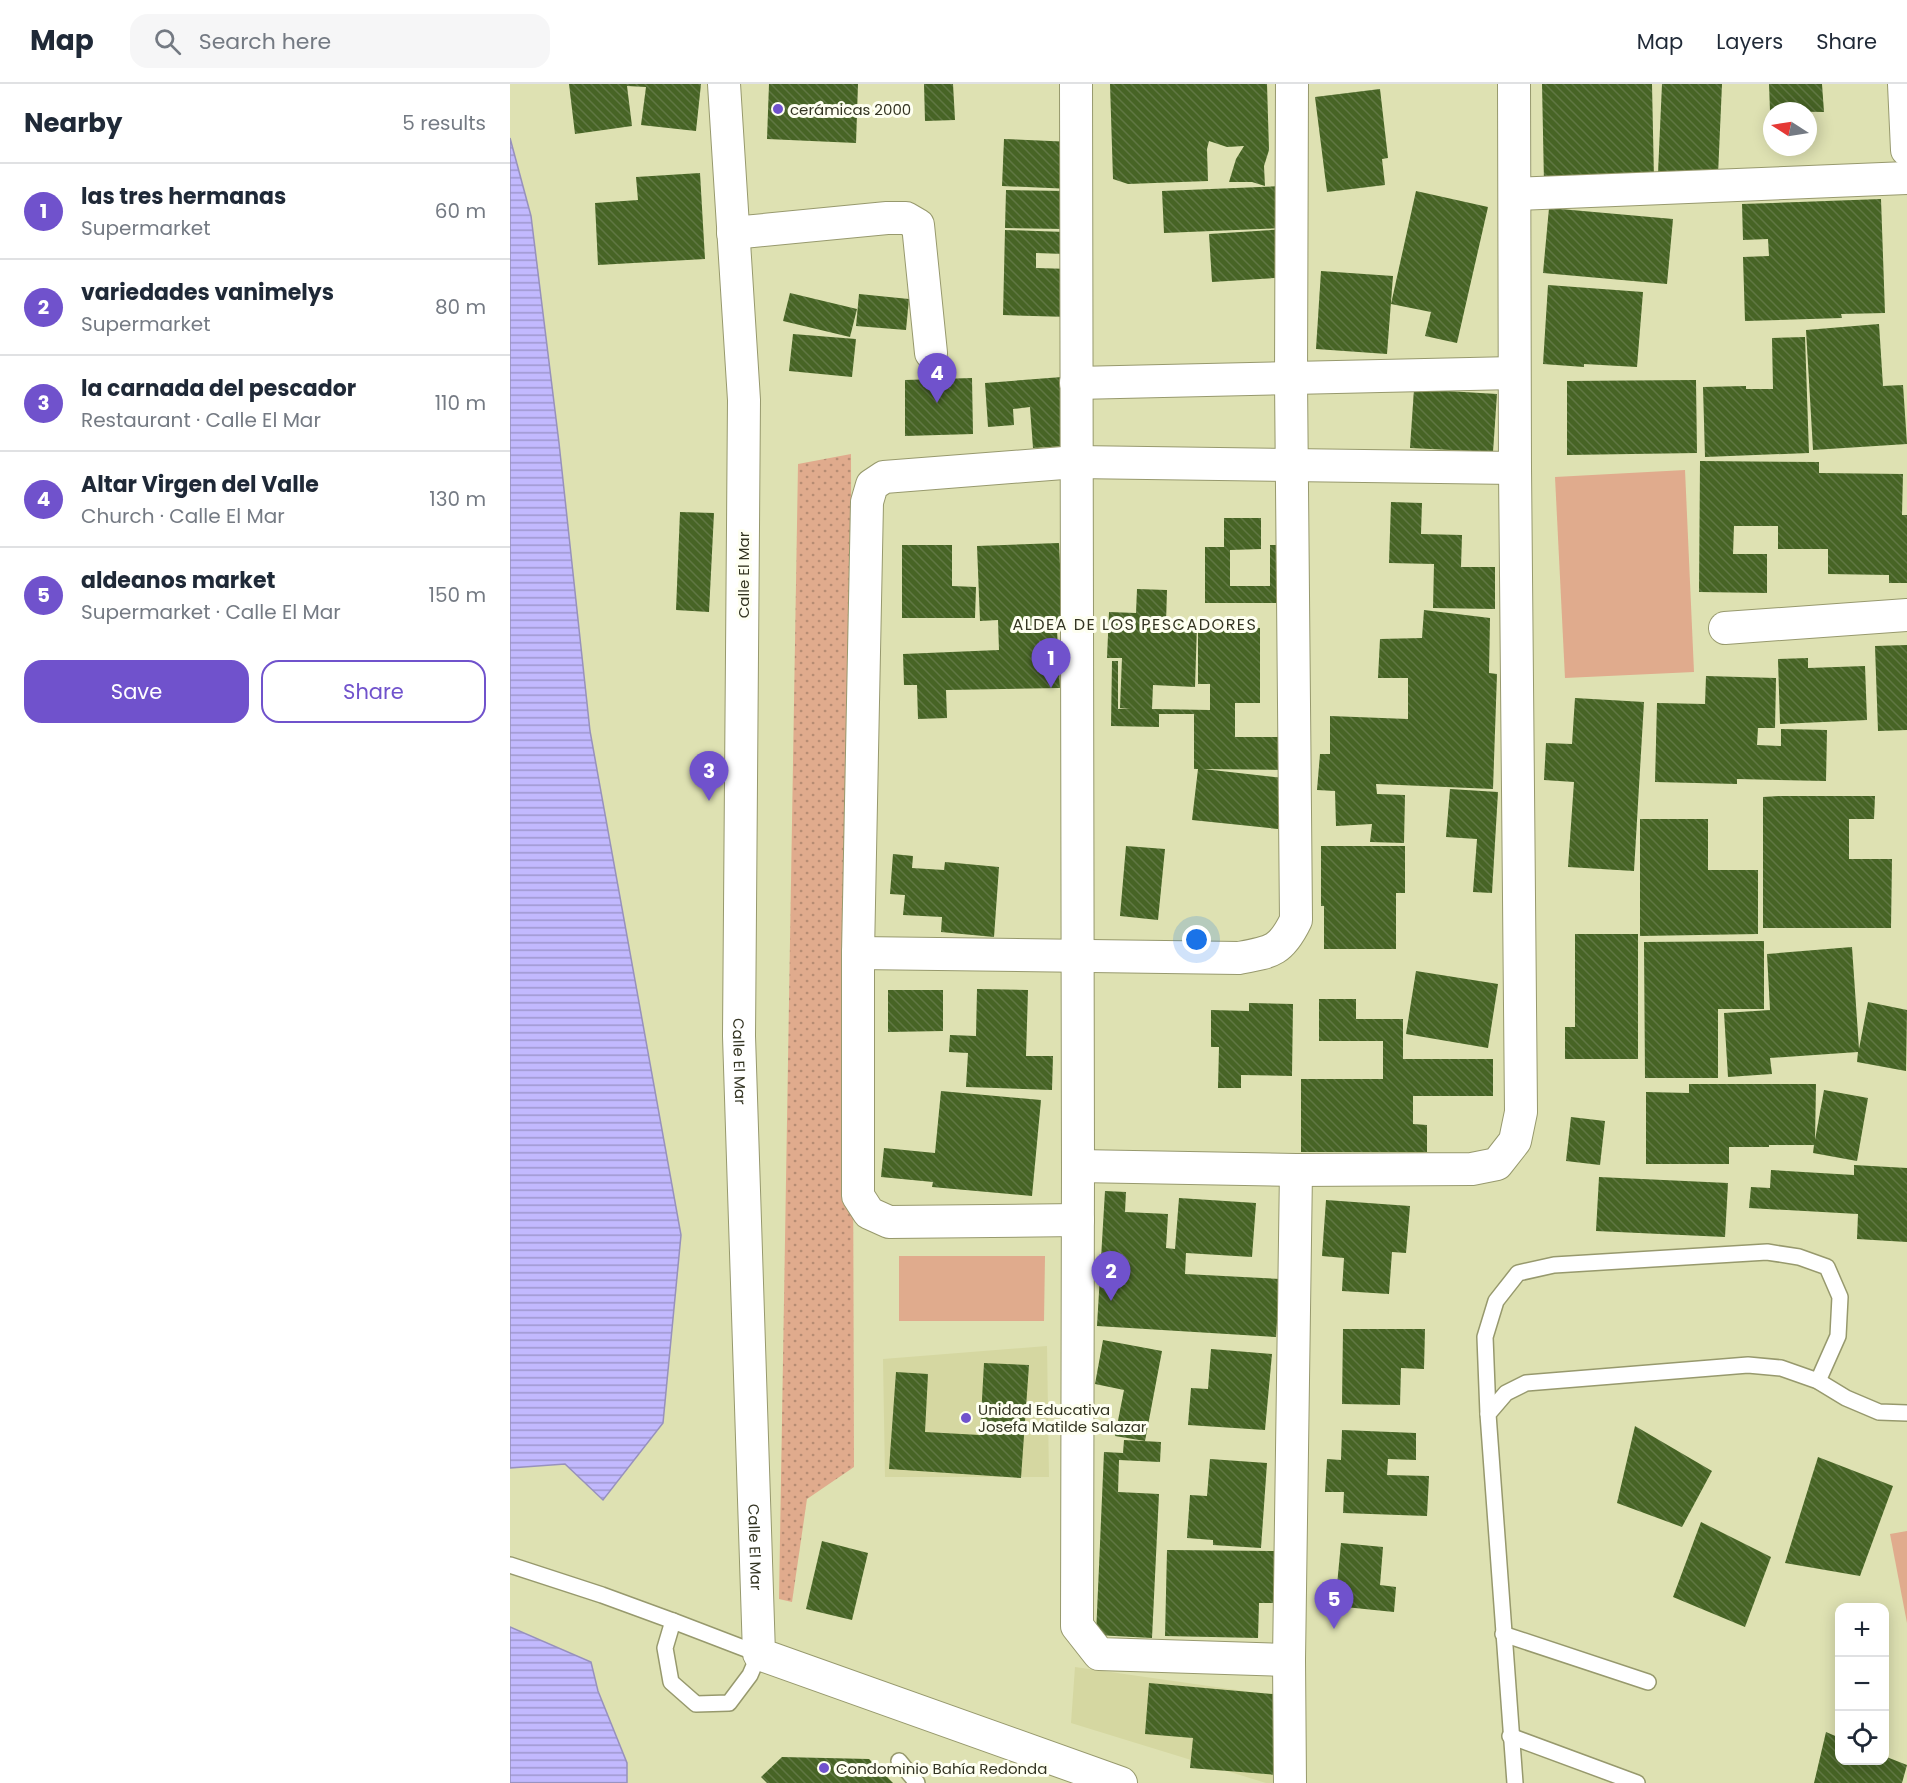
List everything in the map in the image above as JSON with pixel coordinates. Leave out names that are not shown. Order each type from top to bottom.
[{"type":"street","name":"Calle El Mar","points":[[724,84],[744,400],[739,1036],[759,1654]]},
{"type":"street","points":[[1076,84],[1077,1626],[1099,1654],[1289,1660]]},
{"type":"street","points":[[858,953],[1239,958],[1268,953],[1286,939],[1296,920],[1291,379],[1292,84]]},
{"type":"street","points":[[1078,1166],[1296,1170],[1472,1169],[1497,1164],[1515,1141],[1521,1112],[1514,373],[1514,84]]},
{"type":"street","points":[[1904,84],[1907,150]]},
{"type":"street","points":[[1515,194],[1907,178]]},
{"type":"street","points":[[733,233],[887,218],[906,218],[918,225],[931,353]]},
{"type":"street","points":[[1076,383],[1514,373]]},
{"type":"street","points":[[1078,1220],[889,1222],[869,1213],[858,1196],[858,953],[867,502],[872,485],[884,477],[1076,462],[1515,468]]},
{"type":"street","points":[[1725,628],[1907,615]]},
{"type":"street","points":[[1290,1783],[1289,1660],[1296,1170]]},
{"type":"street","points":[[759,1654],[1120,1783]]},
{"type":"lane","points":[[1515,1783],[1488,1414],[1485,1337],[1496,1301],[1518,1273],[1554,1265],[1767,1252],[1799,1257],[1827,1267],[1840,1297],[1838,1336],[1818,1381]]},
{"type":"lane","points":[[1488,1414],[1506,1393],[1526,1383],[1748,1365],[1781,1368],[1818,1381],[1846,1398],[1879,1412],[1907,1413]]},
{"type":"lane","points":[[510,1565],[602,1595],[674,1621],[759,1654],[750,1675],[729,1703],[696,1704],[671,1682],[665,1648],[674,1621]]},
{"type":"lane","points":[[1503,1634],[1648,1682]]},
{"type":"lane","points":[[1510,1736],[1637,1783]]},
{"type":"lane","points":[[899,1761],[917,1783]]},
{"type":"shaded area","points":[[510,138],[531,216],[559,443],[590,731],[681,1235],[663,1423],[603,1500],[565,1464],[510,1468]]},
{"type":"shaded area","points":[[851,454],[854,1467],[807,1499],[792,1602],[779,1599],[798,464]]},
{"type":"shaded area","points":[[1685,470],[1694,672],[1565,678],[1555,477]]},
{"type":"shaded area","points":[[899,1256],[1045,1256],[1044,1321],[899,1321]]},
{"type":"shaded area","name":"Unidad Educativa Josefa Matilde Salazar","points":[[1047,1346],[1049,1477],[885,1477],[883,1359]]},
{"type":"shaded area","points":[[1907,1531],[1907,1623],[1890,1534]]},
{"type":"shaded area","points":[[510,1627],[591,1662],[598,1691],[627,1763],[627,1783],[510,1783]]},
{"type":"shaded area","points":[[1075,1667],[1272,1695],[1276,1783],[1266,1783],[1071,1723]]},
{"type":"building","points":[[569,84],[701,84],[696,131],[641,125],[646,87],[627,86],[632,126],[575,134]]},
{"type":"building","points":[[769,84],[858,84],[856,143],[767,139]]},
{"type":"building","points":[[924,84],[953,84],[955,120],[925,121]]},
{"type":"building","points":[[1110,84],[1267,84],[1269,150],[1264,166],[1265,186],[1252,182],[1229,182],[1236,159],[1244,146],[1227,147],[1209,141],[1208,181],[1128,184],[1113,179]]},
{"type":"building","points":[[1542,84],[1652,84],[1654,180],[1544,183]]},
{"type":"building","points":[[1662,84],[1722,84],[1718,175],[1658,173]]},
{"type":"building","points":[[1769,84],[1822,84],[1824,112],[1817,112],[1817,102],[1770,102]]},
{"type":"building","points":[[1380,89],[1388,158],[1382,159],[1385,185],[1327,192],[1315,97]]},
{"type":"building","points":[[1004,139],[1073,142],[1071,189],[1002,186]]},
{"type":"building","points":[[700,173],[705,259],[598,265],[595,203],[638,200],[636,177]]},
{"type":"building","points":[[1284,186],[1285,228],[1164,233],[1162,191]]},
{"type":"building","points":[[1006,190],[1065,191],[1064,229],[1005,228]]},
{"type":"building","points":[[1416,191],[1488,207],[1457,343],[1425,336],[1431,312],[1391,304]]},
{"type":"building","points":[[1881,199],[1885,313],[1841,314],[1842,318],[1745,321],[1743,257],[1769,256],[1768,239],[1743,240],[1742,204]]},
{"type":"building","points":[[1549,208],[1673,219],[1667,284],[1543,273]]},
{"type":"building","points":[[1287,229],[1290,277],[1212,282],[1209,234]]},
{"type":"building","points":[[1005,230],[1065,232],[1064,254],[1036,253],[1036,268],[1071,269],[1069,317],[1003,315]]},
{"type":"building","points":[[1321,271],[1393,276],[1387,354],[1316,349]]},
{"type":"building","points":[[1548,285],[1643,292],[1637,367],[1543,364]]},
{"type":"building","points":[[790,293],[857,309],[850,337],[783,321]]},
{"type":"building","points":[[859,294],[909,299],[906,330],[856,326]]},
{"type":"building","points":[[1879,324],[1883,386],[1903,385],[1907,444],[1813,450],[1806,330]]},
{"type":"building","points":[[793,334],[856,339],[852,377],[789,371]]},
{"type":"building","points":[[1805,337],[1809,453],[1705,457],[1703,387],[1746,386],[1746,389],[1773,389],[1772,338]]},
{"type":"building","points":[[1062,377],[1067,446],[1033,448],[1030,407],[1013,409],[1014,425],[988,427],[985,383]]},
{"type":"building","points":[[972,378],[973,434],[905,436],[905,380]]},
{"type":"building","points":[[1696,380],[1697,453],[1567,455],[1567,381]]},
{"type":"building","points":[[1414,389],[1497,394],[1493,452],[1410,448]]},
{"type":"building","points":[[1700,461],[1819,462],[1819,473],[1903,474],[1902,515],[1907,515],[1907,583],[1889,583],[1889,575],[1828,574],[1828,549],[1778,549],[1778,526],[1734,526],[1733,554],[1767,554],[1767,593],[1699,592]]},
{"type":"building","points":[[1391,502],[1422,503],[1421,534],[1462,535],[1461,567],[1495,567],[1495,609],[1433,608],[1434,564],[1389,563]]},
{"type":"building","points":[[680,512],[714,513],[709,612],[676,610]]},
{"type":"building","points":[[1224,518],[1261,518],[1261,549],[1230,550],[1230,586],[1270,586],[1270,545],[1292,545],[1292,603],[1205,603],[1205,547],[1224,547]]},
{"type":"building","points":[[1059,543],[1063,630],[1057,630],[1060,688],[946,690],[947,718],[918,719],[917,685],[904,685],[903,654],[999,650],[998,620],[980,621],[977,546]]},
{"type":"building","points":[[902,545],[952,545],[952,586],[976,587],[975,618],[902,618]]},
{"type":"building","points":[[1137,589],[1167,590],[1166,623],[1197,624],[1195,687],[1153,685],[1152,709],[1210,710],[1210,684],[1198,684],[1198,626],[1260,628],[1260,703],[1235,703],[1235,737],[1283,737],[1282,770],[1203,769],[1283,778],[1278,829],[1192,820],[1198,769],[1194,769],[1194,714],[1159,714],[1159,727],[1111,726],[1112,661],[1118,661],[1118,709],[1131,708],[1120,708],[1122,658],[1107,658],[1109,612],[1136,613]]},
{"type":"building","points":[[1424,610],[1490,618],[1489,673],[1497,674],[1493,789],[1376,784],[1377,794],[1405,795],[1404,843],[1370,842],[1372,824],[1336,826],[1335,791],[1317,790],[1320,754],[1330,754],[1330,716],[1408,719],[1408,678],[1378,678],[1380,639],[1422,638]]},
{"type":"building","points":[[1907,645],[1907,730],[1878,731],[1875,646]]},
{"type":"building","points":[[1808,658],[1808,668],[1865,666],[1867,720],[1780,724],[1778,659]]},
{"type":"building","points":[[1706,676],[1776,678],[1775,728],[1758,728],[1757,745],[1781,746],[1781,729],[1827,730],[1826,781],[1737,779],[1737,784],[1655,782],[1657,703],[1705,704]]},
{"type":"building","points":[[1575,698],[1644,702],[1634,871],[1568,867],[1574,782],[1544,780],[1546,743],[1572,744]]},
{"type":"building","points":[[1450,789],[1498,792],[1492,893],[1473,892],[1477,839],[1446,837]]},
{"type":"building","points":[[1875,796],[1874,819],[1849,819],[1849,859],[1892,859],[1891,928],[1763,928],[1763,797]]},
{"type":"building","points":[[1640,819],[1708,819],[1708,870],[1758,870],[1758,934],[1640,936]]},
{"type":"building","points":[[1126,846],[1165,849],[1158,920],[1120,916]]},
{"type":"building","points":[[1321,846],[1405,846],[1405,893],[1396,893],[1396,949],[1324,949]]},
{"type":"building","points":[[893,854],[913,856],[912,868],[944,870],[945,862],[999,867],[994,937],[941,932],[942,917],[903,915],[905,895],[890,894]]},
{"type":"building","points":[[1575,934],[1638,934],[1638,1059],[1565,1059],[1565,1027],[1575,1027]]},
{"type":"building","points":[[1764,941],[1764,1009],[1718,1009],[1718,1078],[1645,1078],[1644,942]]},
{"type":"building","points":[[1852,947],[1859,1049],[1868,1002],[1907,1010],[1906,1071],[1857,1062],[1858,1052],[1770,1058],[1772,1074],[1728,1077],[1724,1013],[1770,1010],[1767,954]]},
{"type":"building","points":[[1416,971],[1498,984],[1488,1048],[1406,1034]]},
{"type":"building","points":[[977,989],[1028,990],[1026,1056],[1053,1056],[1052,1090],[966,1087],[968,1053],[949,1052],[950,1035],[976,1036]]},
{"type":"building","points":[[888,990],[943,990],[943,1031],[888,1032]]},
{"type":"building","points":[[1319,999],[1356,999],[1356,1019],[1403,1019],[1403,1059],[1493,1059],[1493,1096],[1413,1096],[1413,1124],[1427,1125],[1427,1152],[1301,1152],[1301,1079],[1383,1079],[1383,1041],[1319,1041]]},
{"type":"building","points":[[1249,1003],[1293,1004],[1292,1076],[1241,1075],[1241,1088],[1218,1088],[1219,1047],[1211,1047],[1211,1010],[1249,1011]]},
{"type":"building","points":[[1689,1084],[1816,1084],[1815,1140],[1824,1090],[1868,1098],[1857,1161],[1813,1153],[1814,1145],[1769,1145],[1769,1147],[1729,1147],[1729,1164],[1646,1164],[1646,1092],[1689,1093]]},
{"type":"building","points":[[941,1091],[1041,1100],[1032,1196],[932,1187],[933,1182],[881,1177],[884,1148],[935,1153]]},
{"type":"building","points":[[1571,1117],[1605,1121],[1600,1165],[1566,1161]]},
{"type":"building","points":[[1854,1165],[1907,1168],[1907,1242],[1857,1239],[1858,1214],[1749,1208],[1751,1187],[1770,1188],[1771,1170],[1854,1175]]},
{"type":"building","points":[[1599,1177],[1728,1183],[1725,1237],[1596,1231]]},
{"type":"building","points":[[1105,1191],[1126,1192],[1125,1212],[1168,1214],[1166,1248],[1175,1249],[1179,1198],[1256,1203],[1252,1257],[1186,1253],[1185,1274],[1280,1279],[1276,1337],[1097,1326]]},
{"type":"building","points":[[1326,1200],[1410,1206],[1406,1253],[1392,1252],[1389,1294],[1342,1291],[1344,1258],[1322,1256]]},
{"type":"building","points":[[1343,1329],[1425,1329],[1424,1369],[1401,1368],[1400,1405],[1342,1404]]},
{"type":"building","points":[[1103,1340],[1162,1351],[1145,1441],[1115,1436],[1124,1390],[1095,1384]]},
{"type":"building","points":[[1211,1349],[1272,1354],[1265,1430],[1188,1425],[1191,1388],[1208,1389]]},
{"type":"building","points":[[984,1363],[1029,1365],[1021,1478],[889,1469],[896,1372],[928,1374],[925,1432],[980,1435]]},
{"type":"building","points":[[1635,1426],[1712,1471],[1682,1527],[1617,1503]]},
{"type":"building","points":[[1342,1430],[1416,1433],[1416,1460],[1388,1459],[1387,1475],[1429,1476],[1427,1516],[1343,1513],[1344,1492],[1325,1492],[1327,1459],[1341,1460]]},
{"type":"building","points":[[1124,1440],[1161,1442],[1160,1462],[1119,1460],[1118,1492],[1159,1494],[1152,1638],[1096,1635],[1104,1452],[1123,1453]]},
{"type":"building","points":[[1818,1457],[1893,1486],[1860,1576],[1785,1563]]},
{"type":"building","points":[[1210,1459],[1267,1463],[1261,1548],[1213,1545],[1213,1540],[1187,1538],[1190,1495],[1207,1496]]},
{"type":"building","points":[[1701,1522],[1771,1557],[1745,1627],[1673,1597]]},
{"type":"building","points":[[822,1541],[868,1553],[852,1620],[806,1609]]},
{"type":"building","points":[[1341,1543],[1383,1547],[1380,1585],[1396,1587],[1394,1612],[1335,1606]]},
{"type":"building","points":[[1167,1550],[1275,1551],[1274,1603],[1259,1603],[1258,1638],[1165,1636]]},
{"type":"building","points":[[1149,1683],[1284,1695],[1277,1775],[1190,1768],[1193,1738],[1145,1734]]},
{"type":"building","points":[[1826,1732],[1835,1736],[1835,1765],[1889,1765],[1889,1758],[1907,1765],[1902,1783],[1814,1783]]},
{"type":"building","name":"Condominio Bahía Redonda","points":[[782,1757],[869,1759],[893,1783],[767,1783],[761,1777]]},
{"type":"place","name":"cerámicas 2000","points":[[778,109]]},
{"type":"place","name":"Altar Virgen del Valle","points":[[937,403]]},
{"type":"place","name":"las tres hermanas","points":[[1051,688]]},
{"type":"place","name":"la carnada del pescador","points":[[709,801]]},
{"type":"place","name":"variedades vanimelys","points":[[1111,1301]]},
{"type":"place","name":"Unidad Educativa Josefa Matilde Salazar","points":[[966,1418]]},
{"type":"place","name":"aldeanos market","points":[[1334,1629]]},
{"type":"place","name":"Condominio Bahía Redonda","points":[[824,1768]]},
{"type":"district","name":"ALDEA DE LOS PESCADORES","points":[[1135,624]]}]
